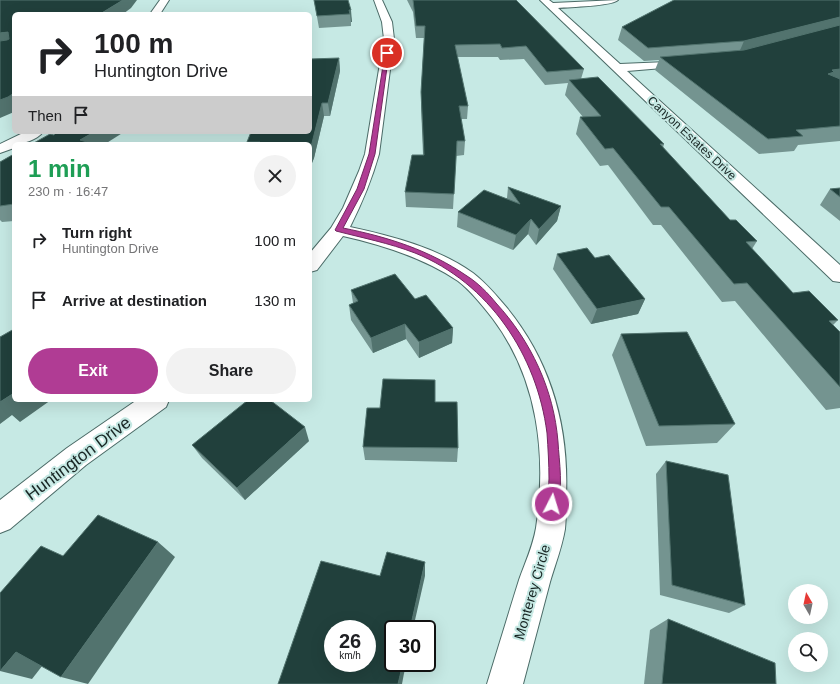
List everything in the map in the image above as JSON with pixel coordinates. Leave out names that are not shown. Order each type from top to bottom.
[{"type":"street","points":[[156,12],[165,0]]},
{"type":"street","points":[[312,264],[339,230],[361,189],[372,154],[389,39],[388,22],[378,0]]},
{"type":"street","points":[[548,3],[592,3],[614,0]]},
{"type":"street","name":"Canyon Estates Drive","points":[[548,3],[840,276]]},
{"type":"street","points":[[617,68],[698,62]]},
{"type":"street","points":[[15,142],[32,134]]},
{"type":"street","points":[[0,149],[12,143]]},
{"type":"street","name":"Monterey Circle","points":[[339,230],[369,236],[419,252],[466,278],[505,318],[521,341],[535,369],[545,399],[552,433],[555,479],[550,530],[505,684]]},
{"type":"street","name":"Huntington Drive","points":[[0,519],[65,465],[122,423],[154,402]]},
{"type":"building","points":[[0,0],[123,0],[103,12],[12,12],[12,94],[0,100],[0,41],[9,39],[8,32],[0,33]]},
{"type":"building","points":[[314,0],[348,0],[351,10],[349,10],[350,14],[317,16]]},
{"type":"building","points":[[413,0],[516,0],[584,69],[547,72],[526,46],[502,48],[500,44],[455,45],[468,106],[459,106],[465,141],[457,141],[454,194],[405,192],[412,155],[424,155],[421,92],[425,26],[416,26]]},
{"type":"building","points":[[674,0],[840,0],[840,17],[744,41],[648,48],[622,27]]},
{"type":"building","points":[[840,25],[840,69],[832,70],[834,72],[828,74],[840,79],[840,126],[796,130],[803,136],[768,139],[660,57],[744,50]]},
{"type":"building","points":[[339,58],[328,103],[322,103],[312,143],[247,142],[250,134],[312,134],[312,59]]},
{"type":"building","points":[[598,77],[664,144],[660,144],[730,220],[736,220],[757,241],[746,242],[793,293],[809,291],[838,320],[829,321],[840,332],[840,387],[747,283],[734,284],[669,207],[661,207],[613,148],[605,149],[580,117],[601,116],[569,80]]},
{"type":"building","points":[[50,134],[90,134],[80,140],[87,142],[36,142]]},
{"type":"building","points":[[12,155],[12,204],[0,206],[0,162]]},
{"type":"building","points":[[508,187],[561,206],[539,229],[531,219],[516,235],[458,212],[484,190],[520,204]]},
{"type":"building","points":[[840,188],[840,197],[830,189]]},
{"type":"building","points":[[587,248],[595,258],[609,255],[645,299],[597,309],[557,254]]},
{"type":"building","points":[[395,274],[415,299],[426,295],[453,328],[419,342],[405,324],[371,338],[349,305],[358,301],[351,290]]},
{"type":"building","points":[[12,330],[12,394],[0,402],[0,337]]},
{"type":"building","points":[[687,332],[735,424],[659,426],[621,334]]},
{"type":"building","points":[[383,379],[435,380],[435,402],[457,402],[458,448],[363,447],[367,408],[380,408]]},
{"type":"building","points":[[246,402],[273,402],[305,427],[237,488],[192,445]]},
{"type":"building","points":[[666,461],[728,475],[745,605],[672,585]]},
{"type":"building","points":[[98,515],[158,542],[61,677],[16,652],[0,671],[0,593],[41,546],[63,556]]},
{"type":"building","points":[[387,552],[425,562],[412,620],[384,620],[384,672],[401,672],[398,684],[278,684],[321,561],[380,576]]},
{"type":"building","points":[[668,619],[775,663],[776,684],[662,684]]},
{"type":"route","points":[[387,53],[372,154],[361,189],[339,230],[394,243],[419,252],[443,264],[466,278],[505,318],[521,341],[535,369],[545,399],[552,433],[555,479],[552,504]]}]
